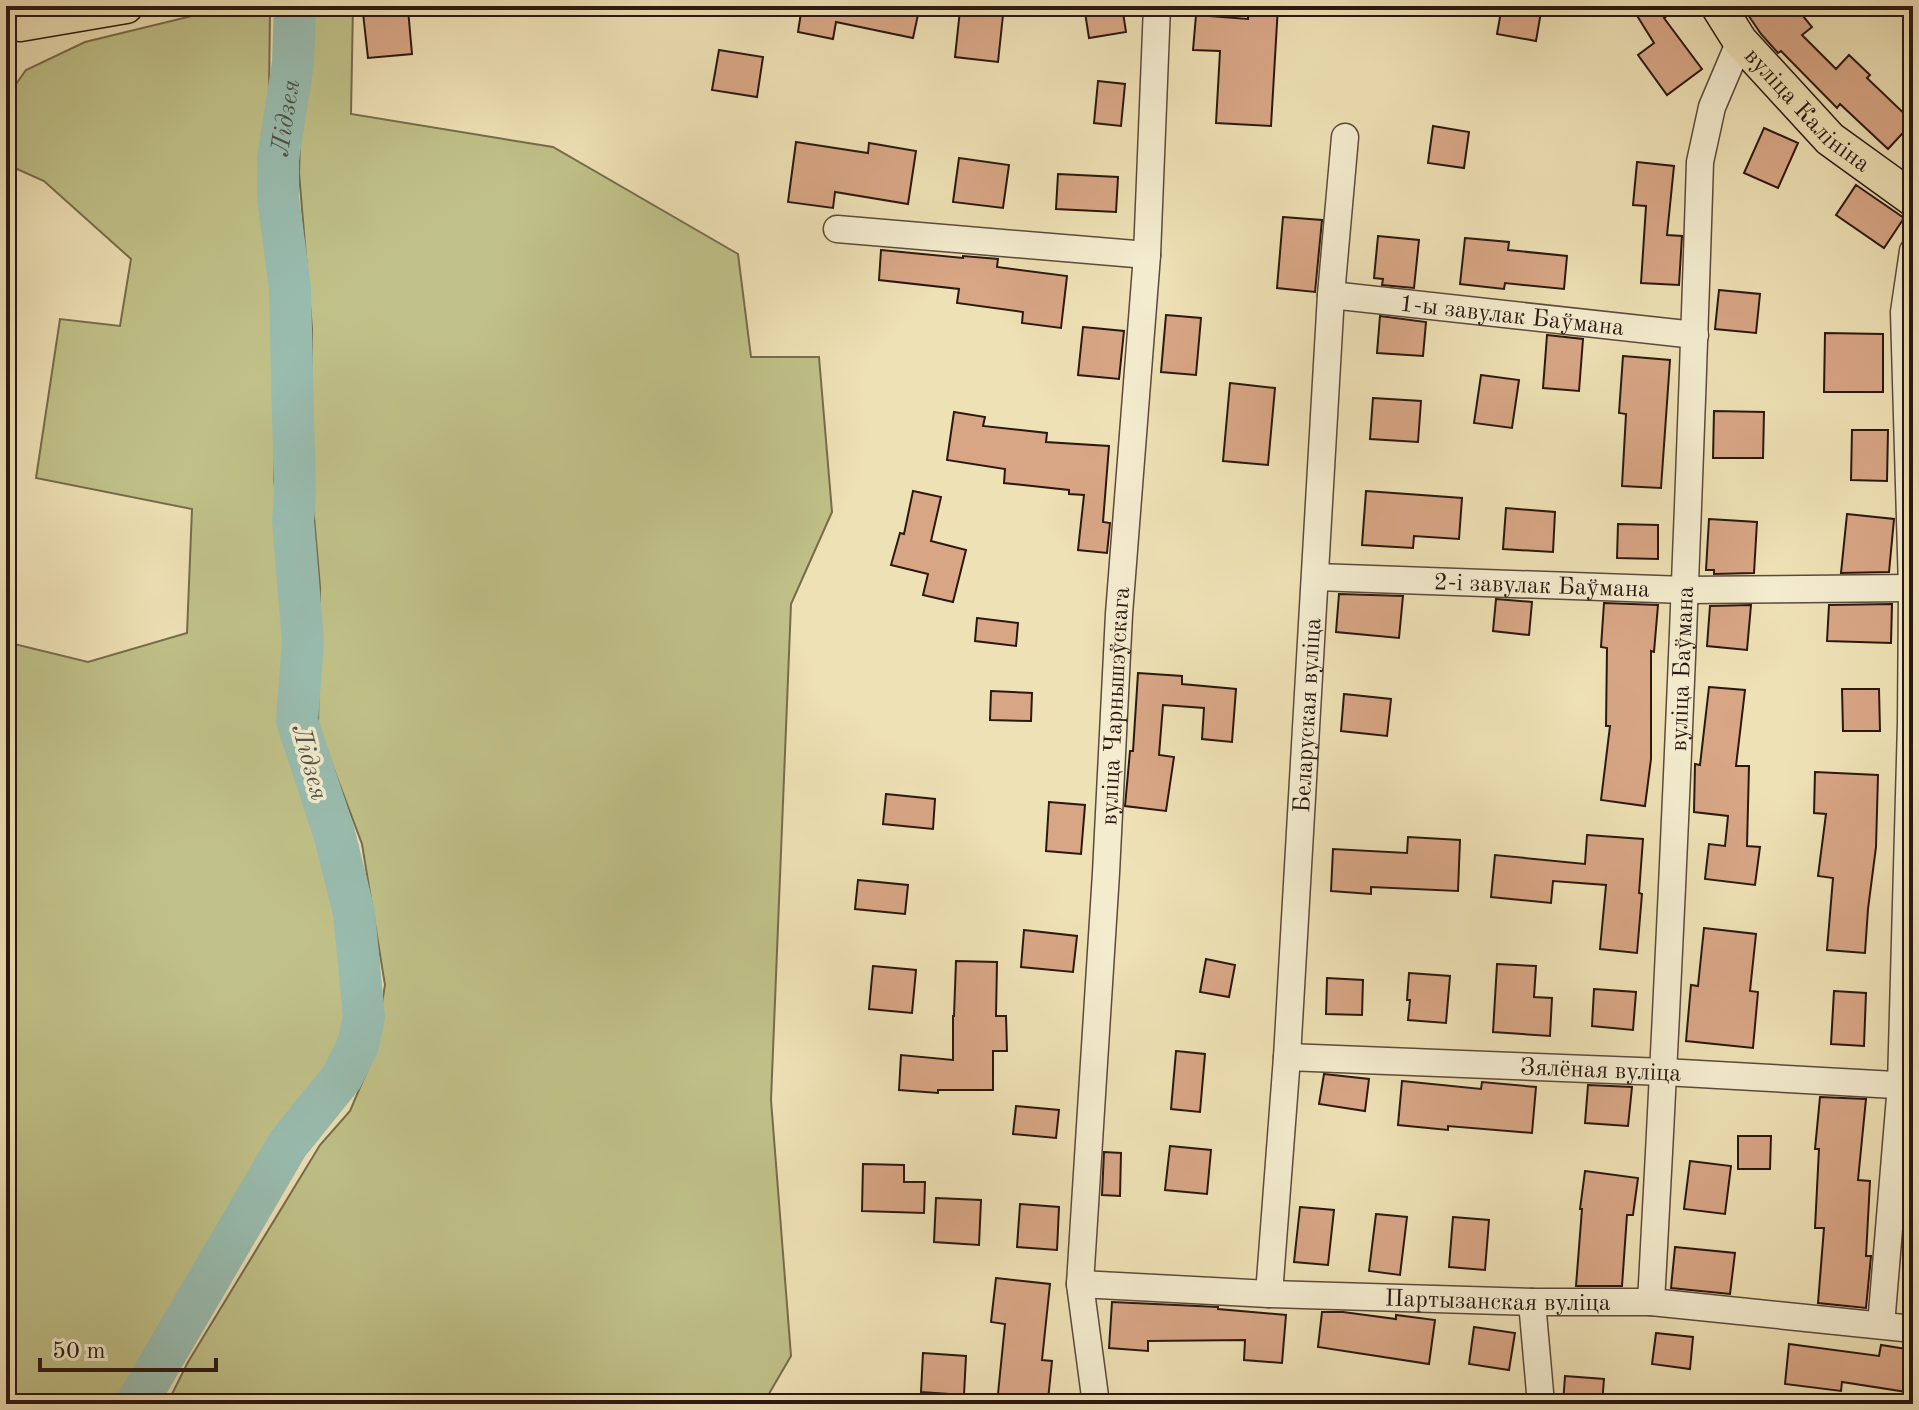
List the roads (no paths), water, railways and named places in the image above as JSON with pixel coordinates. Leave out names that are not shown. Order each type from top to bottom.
[{"type":"main road","points":[[6,22],[20,24],[126,6]]},
{"type":"main road","name":"вуліца Калініна","points":[[1718,6],[1740,41],[1830,139],[1913,199]]},
{"type":"street","name":"вуліца Чарнышэўскага","points":[[1096,1404],[1080,1284],[1119,614],[1147,255],[1157,6]]},
{"type":"street","name":"вуліца Баўмана","points":[[1651,1302],[1685,590],[1700,162],[1712,107],[1740,41]]},
{"type":"street","name":"Беларуская вуліца","points":[[1269,1294],[1287,1057],[1331,295],[1345,137]]},
{"type":"street","points":[[837,229],[1147,255]]},
{"type":"street","points":[[1881,1325],[1907,1085],[1912,588],[1904,312],[1913,251]]},
{"type":"street","name":"1-ы завулак Баўмана","points":[[1331,295],[1695,335]]},
{"type":"street","name":"2-і завулак Баўмана","points":[[1316,577],[1685,590],[1912,588]]},
{"type":"street","name":"Зялёная вуліца","points":[[1287,1057],[1907,1085]]},
{"type":"street","name":"Партызанская вуліца","points":[[1080,1284],[1269,1294],[1532,1302],[1651,1302],[1913,1329]]},
{"type":"street","points":[[1532,1302],[1541,1404]]},
{"type":"waterway","name":"Лідзея","points":[[136,1404],[288,1144],[342,1077],[358,1045],[364,1017],[354,913],[334,833],[297,721],[303,641],[293,521],[290,289],[278,197],[278,159],[293,63],[295,6]]}]
